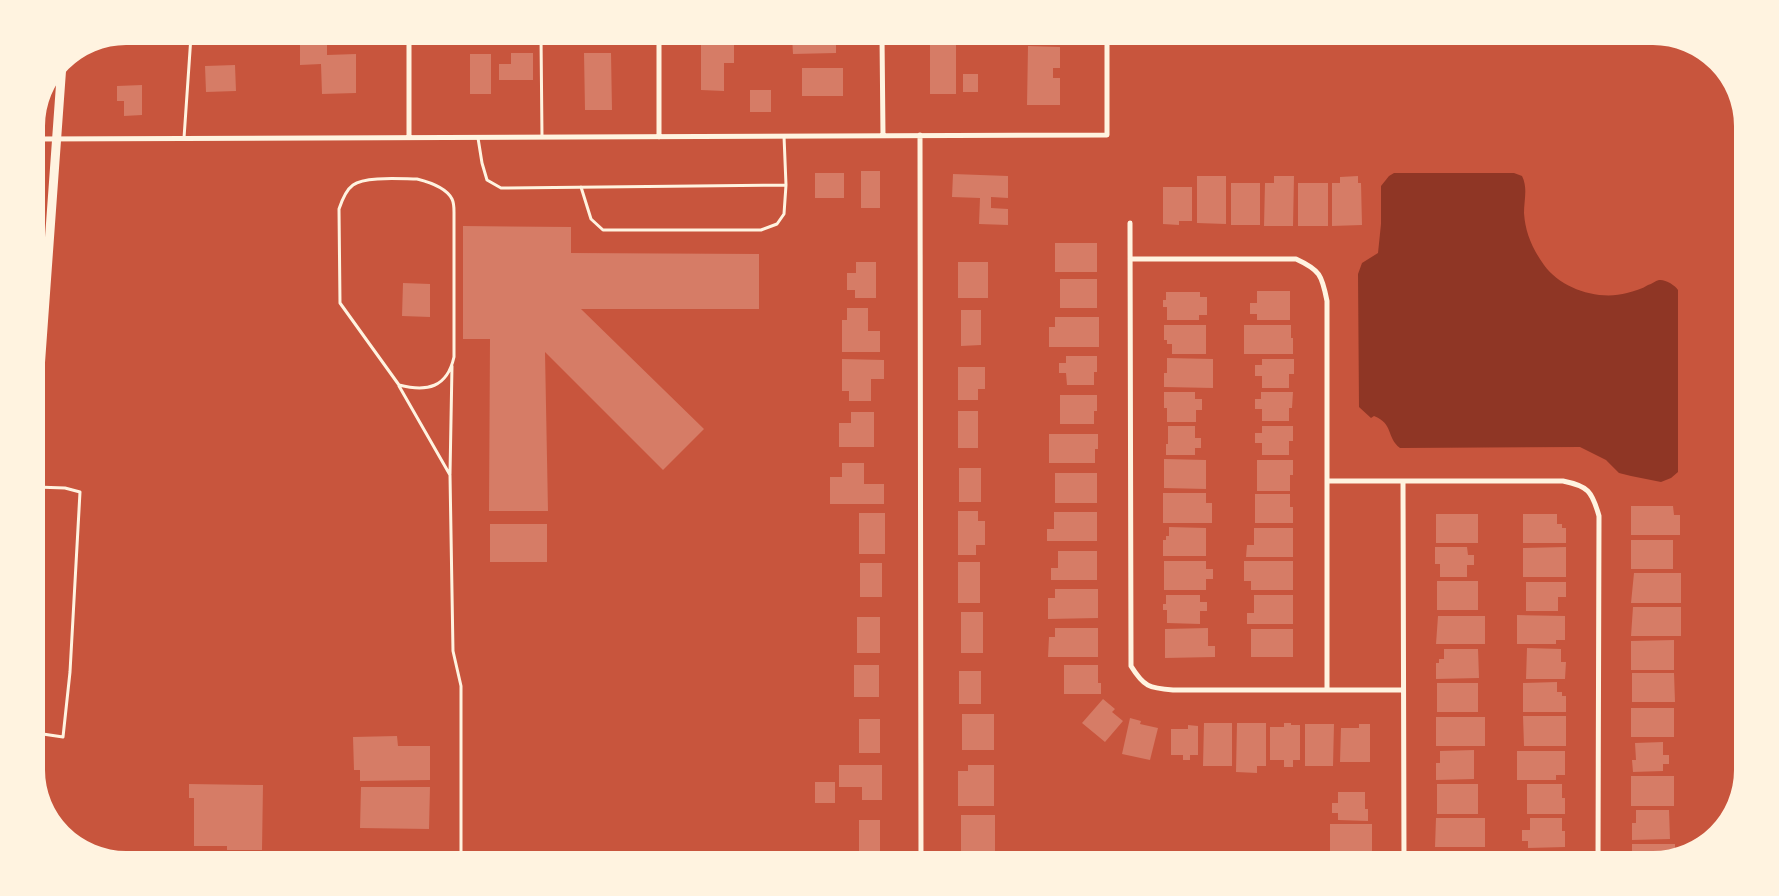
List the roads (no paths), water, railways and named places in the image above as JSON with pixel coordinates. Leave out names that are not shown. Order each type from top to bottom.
[{"type":"street","points":[[408,45],[409,137]]},
{"type":"street","points":[[659,45],[659,137]]},
{"type":"street","points":[[882,45],[883,136]]},
{"type":"street","points":[[45,139],[1107,135],[1107,45]]},
{"type":"street","points":[[45,295],[61,79]]},
{"type":"street","points":[[920,135],[921,851]]},
{"type":"street","points":[[1130,223],[1131,666],[1139,679],[1152,688],[1173,690],[1403,690]]},
{"type":"street","points":[[1130,259],[1296,259],[1312,266],[1323,279],[1327,300],[1327,690]]},
{"type":"street","points":[[1327,481],[1564,481],[1580,485],[1594,497],[1599,516],[1598,851]]},
{"type":"street","points":[[1403,481],[1404,851]]},
{"type":"lane","points":[[184,138],[190,45]]},
{"type":"lane","points":[[541,45],[542,137]]},
{"type":"lane","points":[[582,187],[591,219],[603,230],[761,230],[777,224],[784,214],[786,186],[784,136]]},
{"type":"lane","points":[[478,137],[487,180],[501,188],[786,186]]},
{"type":"lane","points":[[399,385],[412,388],[432,387],[448,374],[452,364],[454,357],[453,200],[444,190],[429,182],[417,179],[369,180],[354,184],[344,196],[339,208],[340,303],[399,385],[450,475]]},
{"type":"lane","points":[[452,364],[450,475],[453,652],[461,686],[461,851]]},
{"type":"lane","points":[[45,487],[65,488],[80,492],[70,672],[63,737],[45,734]]}]
